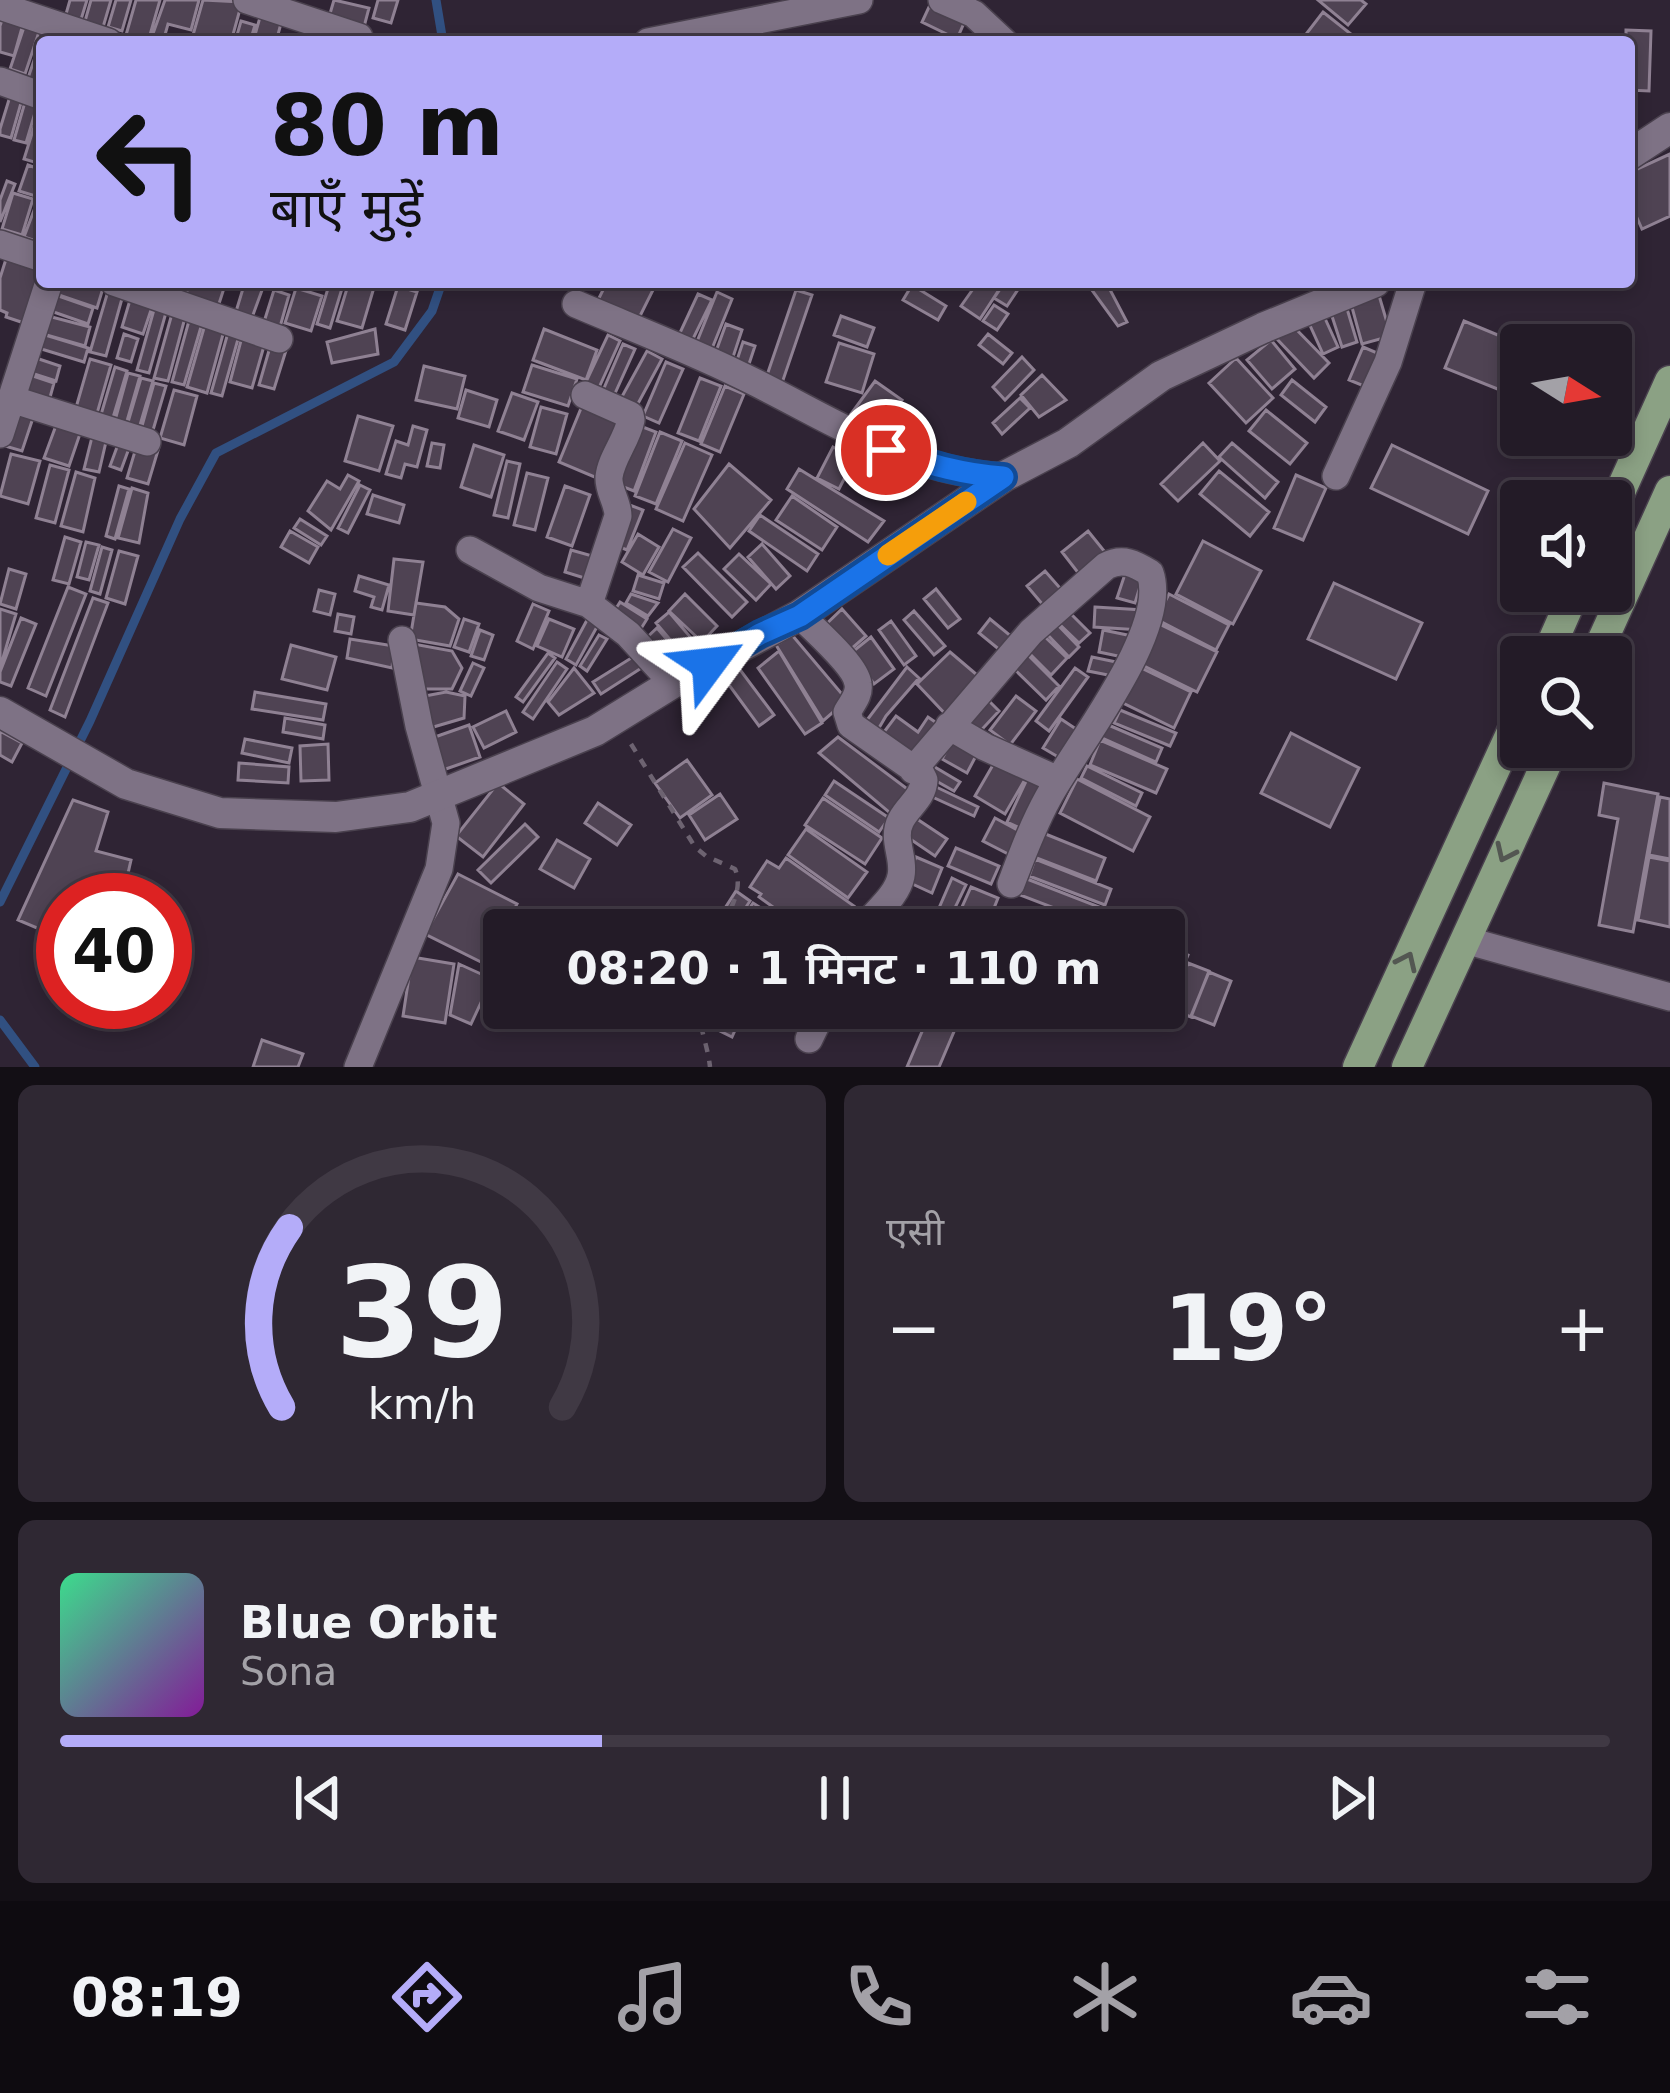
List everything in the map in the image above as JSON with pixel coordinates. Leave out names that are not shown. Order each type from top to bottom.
[{"type":"main road","points":[[1625,480],[1670,381]]},
{"type":"main road","points":[[1604,636],[1670,491]]},
{"type":"main road","points":[[1358,1067],[1500,758]]},
{"type":"main road","points":[[1407,1067],[1544,768]]},
{"type":"street","points":[[247,0],[356,36]]},
{"type":"street","points":[[677,36],[859,0]]},
{"type":"street","points":[[942,0],[974,14],[998,36]]},
{"type":"street","points":[[0,6],[90,36]]},
{"type":"street","points":[[0,81],[36,94]]},
{"type":"street","points":[[1635,151],[1670,128]]},
{"type":"street","points":[[0,244],[36,256]]},
{"type":"street","points":[[0,434],[47,288]]},
{"type":"street","points":[[131,288],[279,339]]},
{"type":"street","points":[[10,717],[127,784],[220,813],[336,817],[410,807],[595,731],[673,683],[800,616],[1003,477],[1068,443],[1161,376],[1360,288]]},
{"type":"street","points":[[1336,476],[1388,362],[1411,288]]},
{"type":"street","points":[[576,304],[737,373],[886,450],[944,470],[1003,477]]},
{"type":"street","points":[[586,395],[630,415],[631,420],[610,470],[618,516],[589,604]]},
{"type":"street","points":[[11,399],[147,442]]},
{"type":"street","points":[[470,550],[539,588],[589,604],[628,634],[673,683]]},
{"type":"street","points":[[914,770],[1031,632],[1106,566],[1133,563],[1150,573],[1155,594],[1132,660],[1058,780],[1011,884]]},
{"type":"street","points":[[800,616],[858,680],[857,694],[847,712],[851,725],[925,780],[925,787],[899,823],[901,877],[895,893],[879,909]]},
{"type":"street","points":[[358,1067],[440,869],[446,823],[402,640]]},
{"type":"street","points":[[949,726],[985,748],[1058,780]]},
{"type":"street","points":[[1465,940],[1670,997]]},
{"type":"street","points":[[809,1039],[814,1029]]},
{"type":"path","points":[[616,718],[695,847],[735,869],[740,879],[730,909]]},
{"type":"path","points":[[702,1029],[710,1067]]},
{"type":"building","points":[[70,0],[87,0],[79,26],[64,21]]},
{"type":"building","points":[[91,0],[111,0],[101,34],[83,28]]},
{"type":"building","points":[[116,0],[131,0],[122,31],[108,27]]},
{"type":"building","points":[[136,0],[160,0],[150,36],[126,36]]},
{"type":"building","points":[[165,0],[199,0],[191,30],[168,24],[165,36],[152,36]]},
{"type":"building","points":[[203,0],[242,2],[233,36],[193,36]]},
{"type":"building","points":[[334,0],[369,8],[364,27],[329,17]]},
{"type":"building","points":[[378,0],[398,0],[391,23],[373,18]]},
{"type":"building","points":[[1318,0],[1361,0],[1366,4],[1348,25]]},
{"type":"building","points":[[929,7],[964,23],[958,36],[951,36],[922,22]]},
{"type":"building","points":[[262,10],[283,16],[278,36],[255,36]]},
{"type":"building","points":[[5,11],[25,17],[14,56],[0,52]]},
{"type":"building","points":[[1323,12],[1353,36],[1305,36]]},
{"type":"building","points":[[27,18],[42,23],[25,74],[10,69]]},
{"type":"building","points":[[241,21],[255,25],[252,36],[237,36]]},
{"type":"building","points":[[46,25],[64,31],[62,36],[42,36]]},
{"type":"building","points":[[1626,30],[1651,31],[1649,91],[1635,90],[1635,36],[1626,36]]},
{"type":"building","points":[[36,54],[36,83],[27,81]]},
{"type":"building","points":[[11,93],[23,96],[11,138],[0,135],[0,129]]},
{"type":"building","points":[[25,102],[36,106],[26,143],[14,140]]},
{"type":"building","points":[[36,121],[34,162],[24,159]]},
{"type":"building","points":[[1670,154],[1670,216],[1642,229],[1635,213],[1635,170]]},
{"type":"building","points":[[28,165],[36,168],[36,196],[19,191]]},
{"type":"building","points":[[7,181],[15,184],[0,222],[0,200]]},
{"type":"building","points":[[13,193],[33,199],[22,235],[2,229]]},
{"type":"building","points":[[36,205],[36,241],[24,237]]},
{"type":"building","points":[[6,259],[36,269],[36,286],[24,323],[0,310],[0,278]]},
{"type":"building","points":[[55,288],[103,288],[97,308],[53,293]]},
{"type":"building","points":[[188,288],[224,288],[217,310],[184,300]]},
{"type":"building","points":[[243,288],[263,288],[250,323],[234,318]]},
{"type":"building","points":[[296,288],[322,296],[311,331],[285,323]]},
{"type":"building","points":[[328,288],[342,288],[330,328],[317,324]]},
{"type":"building","points":[[347,288],[374,288],[362,328],[337,321]]},
{"type":"building","points":[[397,288],[417,292],[405,330],[386,324]]},
{"type":"building","points":[[604,288],[654,288],[637,322],[597,302]]},
{"type":"building","points":[[910,288],[917,288],[946,306],[938,320],[903,300]]},
{"type":"building","points":[[974,288],[1000,288],[980,319],[961,306]]},
{"type":"building","points":[[1001,288],[1019,288],[1007,306],[994,298]]},
{"type":"building","points":[[1090,288],[1109,288],[1127,322],[1118,326]]},
{"type":"building","points":[[274,290],[289,295],[280,327],[264,322]]},
{"type":"building","points":[[796,290],[812,295],[780,389],[764,384]]},
{"type":"building","points":[[108,291],[123,295],[106,356],[90,352]]},
{"type":"building","points":[[717,292],[732,299],[711,351],[696,344]]},
{"type":"building","points":[[1378,292],[1391,336],[1362,344],[1350,300]]},
{"type":"building","points":[[50,293],[93,308],[88,324],[45,309]]},
{"type":"building","points":[[698,294],[712,300],[691,343],[678,337]]},
{"type":"building","points":[[130,300],[152,307],[143,334],[122,327]]},
{"type":"building","points":[[1345,302],[1357,342],[1342,347],[1329,307]]},
{"type":"building","points":[[994,305],[1008,314],[997,330],[983,321]]},
{"type":"building","points":[[155,306],[167,309],[149,373],[137,370]]},
{"type":"building","points":[[173,310],[186,314],[168,381],[154,378]]},
{"type":"building","points":[[1323,314],[1338,347],[1323,354],[1308,321]]},
{"type":"building","points":[[48,316],[90,327],[85,346],[43,334]]},
{"type":"building","points":[[841,316],[874,328],[867,347],[834,335]]},
{"type":"building","points":[[190,317],[203,320],[184,385],[172,382]]},
{"type":"building","points":[[206,321],[225,327],[207,393],[187,387]]},
{"type":"building","points":[[1464,321],[1500,336],[1500,390],[1445,368]]},
{"type":"building","points":[[726,324],[742,330],[732,360],[715,354]]},
{"type":"building","points":[[1291,324],[1329,363],[1314,378],[1276,338]]},
{"type":"building","points":[[229,329],[240,332],[222,396],[211,393]]},
{"type":"building","points":[[375,329],[378,354],[332,363],[327,342]]},
{"type":"building","points":[[544,329],[597,350],[586,380],[533,360]]},
{"type":"building","points":[[243,333],[266,339],[252,388],[230,382]]},
{"type":"building","points":[[42,334],[88,348],[84,362],[38,348]]},
{"type":"building","points":[[124,334],[138,339],[131,362],[117,358]]},
{"type":"building","points":[[988,334],[1012,353],[1003,364],[979,345]]},
{"type":"building","points":[[608,335],[620,341],[597,392],[584,386]]},
{"type":"building","points":[[272,340],[288,344],[274,389],[259,385]]},
{"type":"building","points":[[1271,340],[1295,369],[1272,389],[1247,360]]},
{"type":"building","points":[[743,342],[755,346],[747,370],[735,366]]},
{"type":"building","points":[[839,343],[874,354],[862,393],[826,382]]},
{"type":"building","points":[[623,344],[635,349],[612,400],[601,395]]},
{"type":"building","points":[[1363,347],[1382,355],[1369,388],[1349,380]]},
{"type":"building","points":[[647,351],[662,359],[634,411],[619,402]]},
{"type":"building","points":[[33,357],[60,366],[56,381],[28,372]]},
{"type":"building","points":[[1022,357],[1034,370],[1005,400],[993,387]]},
{"type":"building","points":[[1236,358],[1273,398],[1246,423],[1209,383]]},
{"type":"building","points":[[90,359],[111,365],[96,417],[75,411]]},
{"type":"building","points":[[666,362],[683,369],[659,423],[643,416]]},
{"type":"building","points":[[532,365],[577,379],[568,406],[523,392]]},
{"type":"building","points":[[424,366],[465,376],[457,409],[416,400]]},
{"type":"building","points":[[115,367],[127,371],[112,421],[100,418]]},
{"type":"building","points":[[128,373],[140,376],[125,428],[114,424]]},
{"type":"building","points":[[27,374],[54,383],[49,401],[21,392]]},
{"type":"building","points":[[1042,375],[1066,400],[1039,417],[1021,395]]},
{"type":"building","points":[[141,378],[153,381],[138,432],[126,429]]},
{"type":"building","points":[[700,378],[721,386],[699,441],[678,433]]},
{"type":"building","points":[[1292,380],[1326,407],[1315,422],[1281,395]]},
{"type":"building","points":[[875,381],[902,400],[874,437],[848,418]]},
{"type":"building","points":[[154,383],[166,386],[151,437],[140,433]]},
{"type":"building","points":[[725,386],[744,394],[720,452],[701,444]]},
{"type":"building","points":[[174,390],[197,396],[184,445],[160,438]]},
{"type":"building","points":[[466,390],[497,400],[489,427],[458,418]]},
{"type":"building","points":[[512,393],[538,402],[524,440],[498,431]]},
{"type":"building","points":[[1020,398],[1030,408],[1002,434],[993,423]]},
{"type":"building","points":[[584,401],[622,417],[597,478],[559,462]]},
{"type":"building","points":[[18,407],[35,412],[22,451],[5,446]]},
{"type":"building","points":[[541,407],[567,414],[556,454],[530,447]]},
{"type":"building","points":[[1266,410],[1307,443],[1290,464],[1249,431]]},
{"type":"building","points":[[358,416],[393,426],[379,471],[345,461]]},
{"type":"building","points":[[58,420],[82,428],[69,466],[44,458]]},
{"type":"building","points":[[635,424],[656,432],[634,491],[613,483]]},
{"type":"building","points":[[413,426],[427,430],[417,467],[405,464],[401,478],[386,474],[396,441],[408,445]]},
{"type":"building","points":[[94,429],[108,433],[99,472],[84,469]]},
{"type":"building","points":[[660,432],[682,441],[656,504],[635,496]]},
{"type":"building","points":[[120,439],[131,443],[121,470],[110,466]]},
{"type":"building","points":[[138,441],[159,447],[148,484],[127,478]]},
{"type":"building","points":[[432,443],[444,445],[440,468],[427,466]]},
{"type":"building","points":[[685,443],[712,455],[683,521],[656,509]]},
{"type":"building","points":[[1203,443],[1220,461],[1178,501],[1161,484]]},
{"type":"building","points":[[1232,443],[1278,482],[1265,498],[1219,457]]},
{"type":"building","points":[[474,445],[504,455],[491,497],[461,487]]},
{"type":"building","points":[[1392,445],[1488,491],[1468,534],[1371,488]]},
{"type":"building","points":[[833,447],[855,458],[839,489],[817,478]]},
{"type":"building","points":[[11,454],[40,461],[28,504],[0,496]]},
{"type":"building","points":[[507,461],[520,464],[508,518],[494,515]]},
{"type":"building","points":[[729,464],[771,500],[730,548],[694,509]]},
{"type":"building","points":[[50,465],[69,470],[55,523],[36,518]]},
{"type":"building","points":[[799,469],[884,521],[868,542],[787,489]]},
{"type":"building","points":[[1219,471],[1269,512],[1250,536],[1200,494]]},
{"type":"building","points":[[76,472],[95,478],[83,532],[61,526]]},
{"type":"building","points":[[527,473],[548,478],[535,530],[514,525]]},
{"type":"building","points":[[348,475],[359,481],[331,530],[308,511],[327,481],[340,489]]},
{"type":"building","points":[[1296,475],[1326,488],[1303,540],[1274,528]]},
{"type":"building","points":[[360,485],[370,490],[348,533],[338,528]]},
{"type":"building","points":[[119,486],[129,489],[115,539],[106,536]]},
{"type":"building","points":[[565,486],[590,495],[572,546],[547,537]]},
{"type":"building","points":[[132,488],[148,493],[139,543],[118,538]]},
{"type":"building","points":[[373,495],[404,505],[399,523],[367,514]]},
{"type":"building","points":[[792,496],[837,527],[822,550],[776,520]]},
{"type":"building","points":[[627,504],[643,510],[627,550],[612,544]]},
{"type":"building","points":[[760,515],[818,554],[807,571],[749,531]]},
{"type":"building","points":[[300,519],[327,536],[321,545],[294,528]]},
{"type":"building","points":[[673,529],[691,538],[668,582],[649,572]]},
{"type":"building","points":[[290,531],[318,547],[309,563],[281,547]]},
{"type":"building","points":[[1088,531],[1109,557],[1083,579],[1062,552]]},
{"type":"building","points":[[638,534],[659,547],[643,575],[622,562]]},
{"type":"building","points":[[65,537],[81,542],[69,584],[53,580]]},
{"type":"building","points":[[1203,541],[1261,571],[1233,624],[1176,594]]},
{"type":"building","points":[[86,542],[99,545],[89,580],[77,577]]},
{"type":"building","points":[[762,544],[790,576],[776,589],[748,557]]},
{"type":"building","points":[[102,547],[112,550],[100,594],[90,591]]},
{"type":"building","points":[[571,550],[596,557],[591,580],[565,572]]},
{"type":"building","points":[[119,551],[138,556],[125,604],[106,598]]},
{"type":"building","points":[[698,553],[747,602],[732,617],[683,567]]},
{"type":"building","points":[[739,554],[771,584],[756,600],[724,569]]},
{"type":"building","points":[[394,559],[423,562],[414,615],[388,611]]},
{"type":"building","points":[[1127,568],[1144,573],[1135,603],[1117,598]]},
{"type":"building","points":[[9,569],[26,574],[16,609],[0,604]]},
{"type":"building","points":[[1045,571],[1067,596],[1049,612],[1027,586]]},
{"type":"building","points":[[638,575],[664,583],[659,599],[633,591]]},
{"type":"building","points":[[359,576],[389,585],[382,610],[371,607],[374,597],[355,591]]},
{"type":"building","points":[[1334,583],[1422,623],[1396,679],[1308,639]]},
{"type":"building","points":[[68,587],[86,594],[46,696],[28,688]]},
{"type":"building","points":[[936,589],[960,619],[948,628],[924,599]]},
{"type":"building","points":[[319,590],[335,594],[330,615],[314,611]]},
{"type":"building","points":[[631,594],[658,603],[648,616],[626,603]]},
{"type":"building","points":[[685,594],[717,626],[702,642],[669,611]]},
{"type":"building","points":[[1169,594],[1229,625],[1216,650],[1156,619]]},
{"type":"building","points":[[93,598],[108,603],[65,717],[50,710]]},
{"type":"building","points":[[620,602],[647,619],[637,635],[610,618]]},
{"type":"building","points":[[416,603],[445,607],[459,619],[450,646],[410,639]]},
{"type":"building","points":[[533,604],[549,611],[533,649],[517,641]]},
{"type":"building","points":[[1063,606],[1090,633],[1079,643],[1052,617]]},
{"type":"building","points":[[1095,607],[1143,610],[1141,630],[1094,627]]},
{"type":"building","points":[[0,609],[16,614],[0,668]]},
{"type":"building","points":[[842,609],[866,636],[842,657],[819,631]]},
{"type":"building","points":[[914,611],[945,646],[934,655],[904,620]]},
{"type":"building","points":[[669,612],[697,645],[684,656],[656,623]]},
{"type":"building","points":[[338,614],[354,617],[351,634],[335,631]]},
{"type":"building","points":[[21,618],[36,624],[11,686],[0,682],[0,672]]},
{"type":"building","points":[[464,619],[479,624],[469,652],[454,647]]},
{"type":"building","points":[[549,619],[574,629],[562,657],[537,646]]},
{"type":"building","points":[[990,619],[1017,641],[1006,655],[979,633]]},
{"type":"building","points":[[587,620],[598,625],[576,665],[566,659]]},
{"type":"building","points":[[1053,620],[1079,647],[1069,657],[1043,630]]},
{"type":"building","points":[[891,621],[916,656],[904,665],[879,630]]},
{"type":"building","points":[[1159,624],[1217,652],[1197,692],[1140,664]]},
{"type":"building","points":[[657,628],[682,657],[666,672],[641,643]]},
{"type":"building","points":[[480,630],[493,635],[484,660],[471,656]]},
{"type":"building","points":[[1103,630],[1137,637],[1132,659],[1099,652]]},
{"type":"building","points":[[599,635],[607,639],[587,671],[580,666]]},
{"type":"building","points":[[792,635],[847,700],[823,721],[776,645]]},
{"type":"building","points":[[1044,636],[1067,658],[1051,675],[1028,652]]},
{"type":"building","points":[[871,637],[894,669],[874,684],[851,653]]},
{"type":"building","points":[[350,639],[394,646],[392,668],[347,658]]},
{"type":"building","points":[[408,643],[452,651],[462,668],[452,689],[419,689]]},
{"type":"building","points":[[291,645],[336,657],[327,690],[282,679]]},
{"type":"building","points":[[779,651],[822,723],[805,734],[758,668]]},
{"type":"building","points":[[1024,651],[1059,686],[1046,700],[1010,665]]},
{"type":"building","points":[[950,652],[983,680],[950,719],[917,684]]},
{"type":"building","points":[[548,653],[555,658],[523,702],[516,697]]},
{"type":"building","points":[[636,655],[643,667],[601,694],[593,682]]},
{"type":"building","points":[[1092,657],[1116,662],[1113,676],[1088,671]]},
{"type":"building","points":[[557,662],[567,669],[533,719],[523,712]]},
{"type":"building","points":[[473,663],[484,668],[471,696],[460,691]]},
{"type":"building","points":[[735,663],[774,715],[759,726],[721,674]]},
{"type":"building","points":[[907,667],[919,678],[876,733],[864,724]]},
{"type":"building","points":[[1139,667],[1191,692],[1174,728],[1121,702]]},
{"type":"building","points":[[574,668],[594,693],[559,715],[548,702]]},
{"type":"building","points":[[1075,668],[1088,677],[1049,731],[1036,721]]},
{"type":"building","points":[[255,692],[326,704],[323,720],[252,709]]},
{"type":"building","points":[[446,692],[465,696],[464,718],[430,728],[425,696]]},
{"type":"building","points":[[982,694],[999,711],[973,739],[955,723]]},
{"type":"building","points":[[1016,696],[1036,711],[1010,745],[990,730]]},
{"type":"building","points":[[1120,710],[1176,733],[1170,746],[1114,723]]},
{"type":"building","points":[[506,711],[516,732],[484,748],[473,727]]},
{"type":"building","points":[[896,716],[918,732],[928,717],[941,726],[918,760],[884,732]]},
{"type":"building","points":[[285,718],[325,725],[323,739],[283,732]]},
{"type":"building","points":[[1061,719],[1082,733],[1065,761],[1043,748]]},
{"type":"building","points":[[1106,724],[1162,748],[1156,762],[1100,737]]},
{"type":"building","points":[[469,725],[480,757],[443,770],[432,738]]},
{"type":"building","points":[[0,731],[22,743],[12,762],[0,755]]},
{"type":"building","points":[[1291,733],[1359,768],[1330,827],[1261,793]]},
{"type":"building","points":[[838,737],[910,791],[890,813],[819,753]]},
{"type":"building","points":[[953,738],[978,752],[967,773],[942,759]]},
{"type":"building","points":[[245,739],[292,748],[289,763],[242,753]]},
{"type":"building","points":[[1100,740],[1167,769],[1156,793],[1090,765]]},
{"type":"building","points":[[328,744],[329,780],[301,781],[300,746]]},
{"type":"building","points":[[997,758],[1027,776],[1005,814],[975,796]]},
{"type":"building","points":[[687,760],[712,795],[680,818],[655,783]]},
{"type":"building","points":[[239,763],[289,767],[288,783],[238,780]]},
{"type":"building","points":[[928,763],[960,782],[954,791],[922,773]]},
{"type":"building","points":[[1087,766],[1142,793],[1136,806],[1081,778]]},
{"type":"building","points":[[1028,777],[1047,786],[1026,831],[1007,822]]},
{"type":"building","points":[[1077,779],[1150,817],[1133,851],[1060,813]]},
{"type":"building","points":[[834,781],[889,818],[879,832],[825,795]]},
{"type":"building","points":[[498,783],[524,804],[483,857],[456,836]]},
{"type":"building","points":[[1604,783],[1658,794],[1633,932],[1599,925],[1618,819],[1599,815]]},
{"type":"building","points":[[932,785],[978,807],[974,816],[928,795]]},
{"type":"building","points":[[720,794],[737,819],[705,840],[689,815]]},
{"type":"building","points":[[1660,797],[1670,799],[1670,859],[1649,855]]},
{"type":"building","points":[[823,798],[882,838],[865,864],[805,825]]},
{"type":"building","points":[[73,800],[108,812],[96,851],[131,860],[128,873],[40,873]]},
{"type":"building","points":[[598,803],[631,825],[617,845],[585,823]]},
{"type":"building","points":[[911,815],[947,839],[935,856],[900,832]]},
{"type":"building","points":[[995,818],[1027,835],[1016,858],[983,841]]},
{"type":"building","points":[[525,824],[538,837],[491,883],[478,870]]},
{"type":"building","points":[[806,829],[867,872],[848,898],[788,855]]},
{"type":"building","points":[[1043,833],[1105,858],[1096,881],[1034,857]]},
{"type":"building","points":[[557,840],[590,859],[574,888],[540,869]]},
{"type":"building","points":[[956,848],[999,866],[991,884],[948,866]]},
{"type":"building","points":[[916,857],[942,868],[932,893],[906,881]]},
{"type":"building","points":[[1649,857],[1670,861],[1670,927],[1638,920]]},
{"type":"building","points":[[786,858],[854,906],[776,909],[750,887],[767,861],[779,868]]},
{"type":"building","points":[[1035,859],[1111,889],[1105,905],[1029,876]]},
{"type":"building","points":[[458,874],[517,904],[515,909],[483,909],[483,963],[425,934]]},
{"type":"building","points":[[952,878],[966,885],[954,909],[939,908]]},
{"type":"building","points":[[1027,879],[1104,909],[1057,909],[1020,895]]},
{"type":"building","points":[[36,881],[36,928],[18,920]]},
{"type":"building","points":[[971,887],[998,898],[994,909],[962,907]]},
{"type":"building","points":[[736,891],[750,901],[745,909],[724,909]]},
{"type":"building","points":[[412,957],[454,964],[445,1023],[403,1016]]},
{"type":"building","points":[[1188,963],[1209,971],[1191,1017],[1185,1015]]},
{"type":"building","points":[[459,964],[483,975],[483,998],[471,1024],[450,1015]]},
{"type":"building","points":[[1209,972],[1231,981],[1214,1025],[1191,1016]]},
{"type":"building","points":[[923,1029],[955,1029],[939,1067],[907,1067]]},
{"type":"building","points":[[262,1040],[303,1054],[298,1067],[253,1067]]},
{"type":"waterway","points":[[436,0],[442,36]]},
{"type":"waterway","points":[[0,902],[90,721],[180,519],[216,453],[394,362],[432,311],[440,288]]},
{"type":"waterway","points":[[0,1020],[35,1067]]},
{"type":"slow traffic","points":[[888,555],[966,502]]},
{"type":"route","points":[[709,664],[800,616],[1003,477],[944,470],[886,450]]}]
